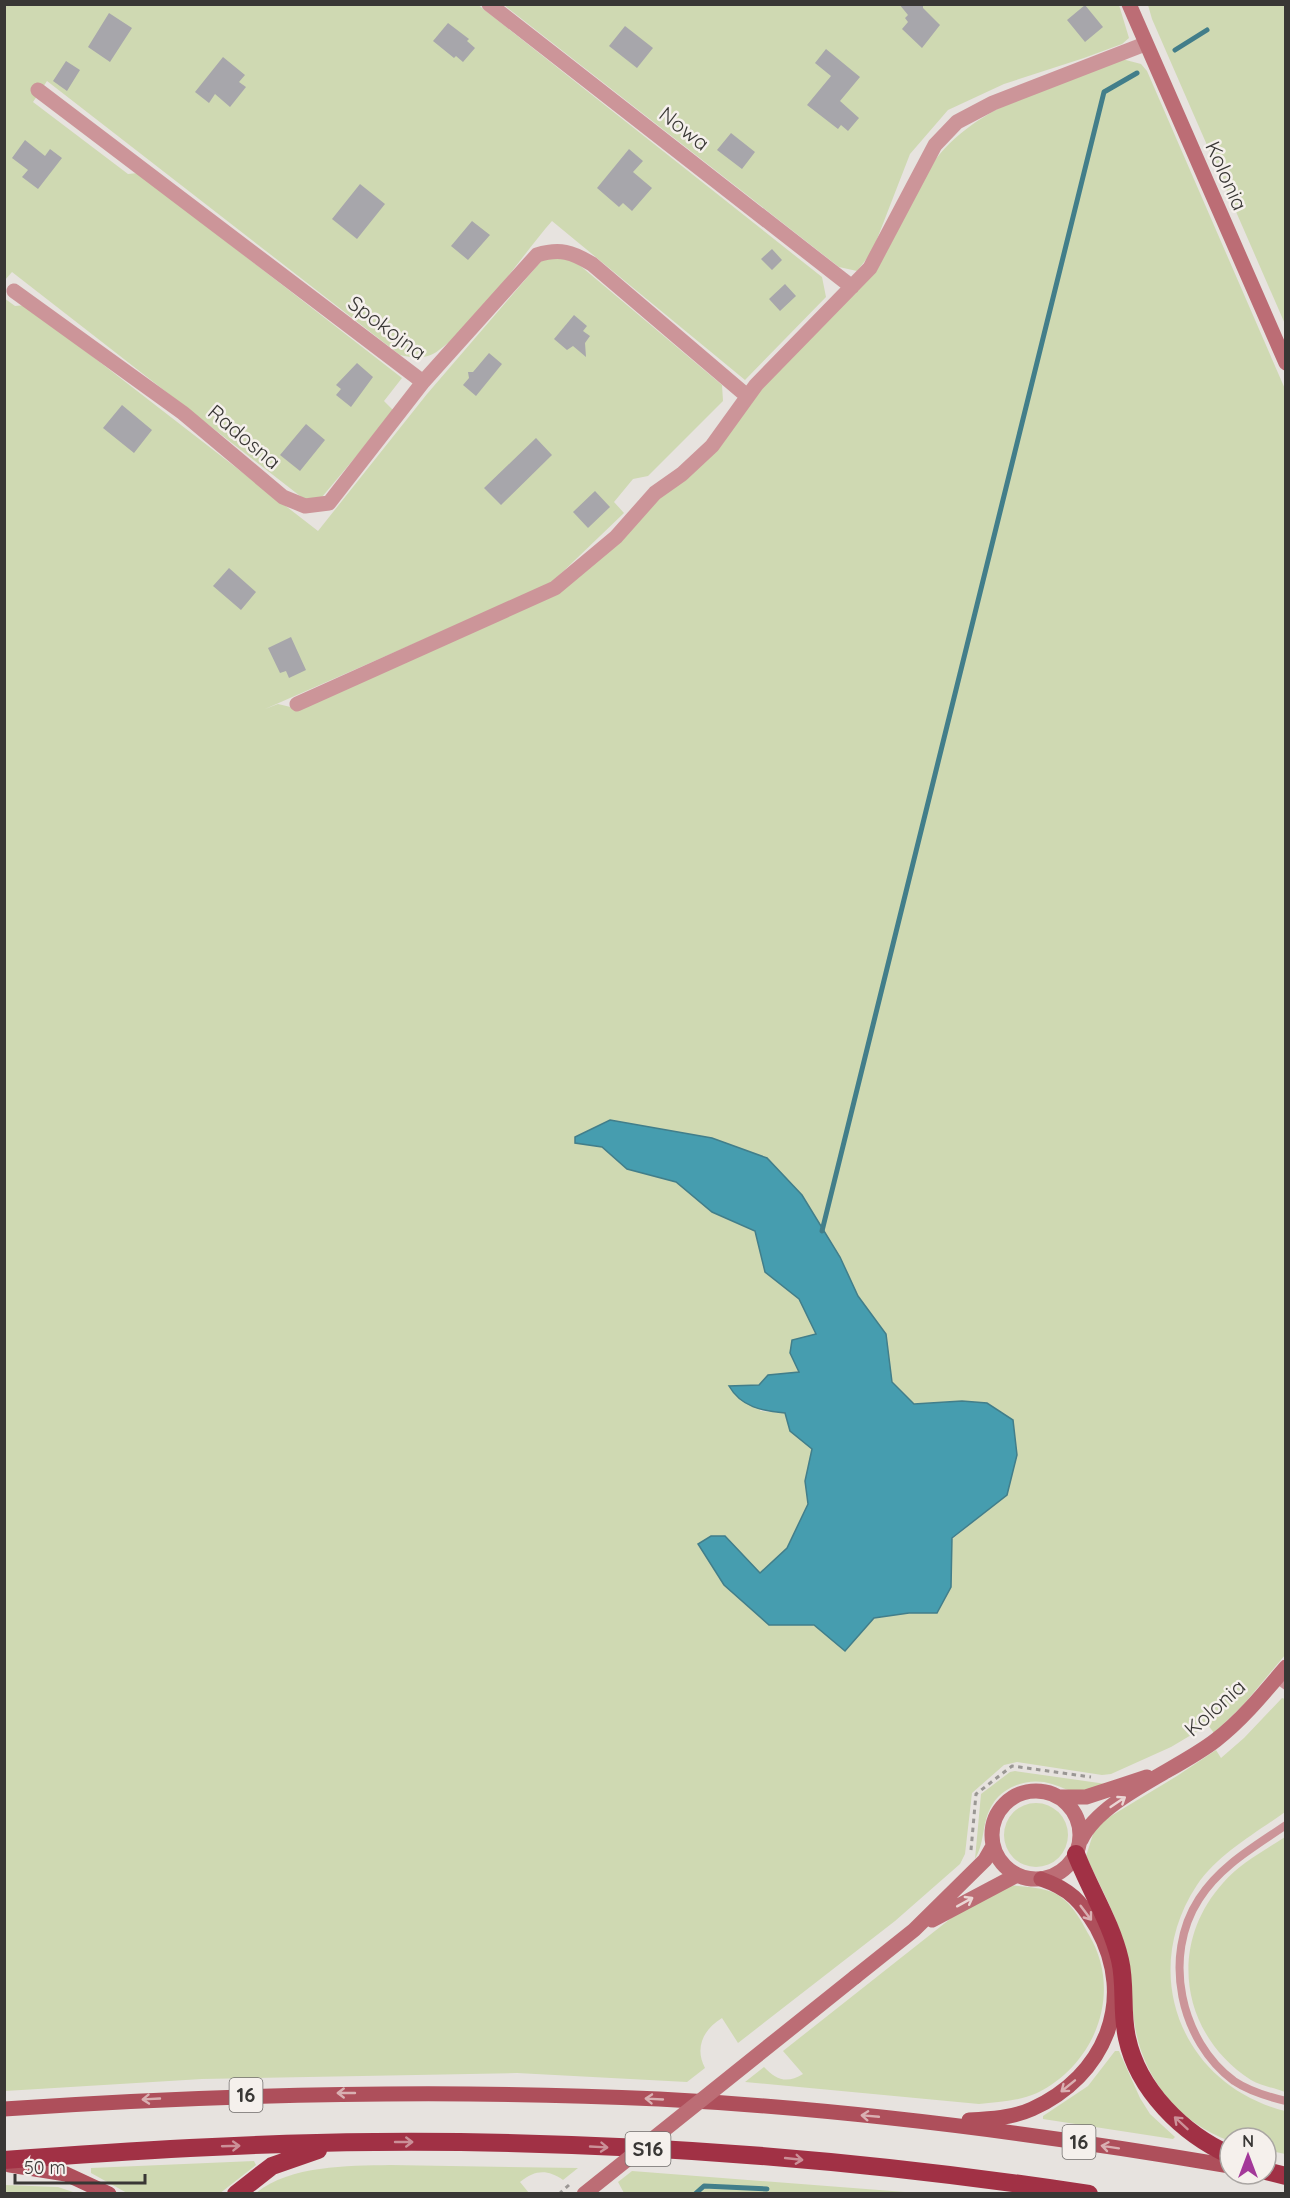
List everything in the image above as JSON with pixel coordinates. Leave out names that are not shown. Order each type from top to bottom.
[{"type":"highway","points":[[1078,1848],[1106,1914],[1121,1962],[1127,2038],[1140,2071],[1159,2101],[1184,2126],[1218,2149]]},
{"type":"highway","points":[[236,2193],[272,2166],[294,2157],[346,2143]]},
{"type":"highway","name":"S16","points":[[4,2162],[148,2150],[346,2143],[571,2145],[786,2158],[949,2175],[1089,2193]]},
{"type":"main road","name":"Kolonia","points":[[1129,4],[1286,363]]},
{"type":"main road","name":"Kolonia","points":[[1078,1848],[1088,1825],[1228,1730],[1282,1678]]},
{"type":"main road","name":"Kolonia","points":[[1059,1797],[1086,1797],[1166,1770]]},
{"type":"main road","points":[[584,2193],[914,1930],[985,1860],[993,1846],[994,1824],[1004,1804],[1030,1791],[1045,1792],[1059,1797],[1074,1812],[1078,1822],[1078,1848],[1062,1871],[1041,1879]]},
{"type":"main road","points":[[928,2122],[993,2119],[1031,2109],[1073,2083],[1090,2064],[1103,2043],[1112,2020],[1115,1991],[1112,1965],[1104,1942],[1092,1920],[1064,1887],[1041,1879],[1017,1875],[1006,1868],[993,1846]]},
{"type":"main road","points":[[914,1930],[1007,1878],[1017,1875]]},
{"type":"main road","name":"16","points":[[4,2109],[236,2095],[488,2094],[662,2099],[928,2122],[1218,2164]]},
{"type":"main road","points":[[4,2162],[66,2174],[109,2193]]},
{"type":"street","name":"Nowa","points":[[489,4],[852,287]]},
{"type":"street","points":[[297,704],[555,588],[616,537],[655,493],[682,474],[712,446],[747,396],[870,268],[935,145],[957,122],[993,103],[1145,44]]},
{"type":"street","name":"Spokojna","points":[[38,90],[423,382],[529,263],[537,255],[554,250],[573,252],[592,264],[747,396]]},
{"type":"street","name":"Radosna","points":[[14,291],[183,413],[284,497],[305,506],[329,502],[423,382]]},
{"type":"lane","points":[[1286,1825],[1233,1861],[1212,1881],[1197,1901],[1180,1947],[1179,1974],[1183,2000],[1203,2047],[1235,2081],[1258,2093],[1286,2101]]},
{"type":"path","points":[[970,1861],[976,1794],[1012,1766],[1097,1778]]},
{"type":"green space","points":[[477,4],[822,277],[826,297],[745,380],[552,221],[483,307],[454,338],[439,350],[425,357],[400,355],[47,81],[33,102],[128,174],[138,173],[402,378],[384,401],[394,411],[322,497],[304,499],[12,272],[5,280],[5,5]]},
{"type":"green space","points":[[504,5],[1119,5],[1129,38],[1122,44],[1084,58],[1004,84],[948,110],[910,154],[872,252],[857,271],[839,267]]},
{"type":"green space","points":[[1148,5],[1285,5],[1285,324],[1152,19]]},
{"type":"green space","points":[[1122,59],[1141,64],[1147,71],[1285,389],[1285,1655],[1244,1704],[1214,1733],[1208,1725],[1171,1747],[1111,1774],[1102,1775],[1017,1762],[1004,1765],[972,1793],[965,1854],[960,1864],[895,1921],[738,2043],[722,2018],[716,2022],[706,2033],[701,2046],[700,2053],[705,2068],[687,2082],[517,2073],[202,2079],[5,2091],[4,298],[15,306],[26,305],[318,531],[427,394],[543,259],[571,258],[722,385],[723,401],[648,476],[633,479],[614,502],[624,513],[550,584],[265,709],[278,704],[299,709],[577,577],[873,273],[888,249],[927,172],[944,149],[965,130],[1014,100]],"holes":[[[610,1120],[712,1138],[822,1231],[840,1257],[858,1296],[886,1334],[892,1382],[914,1404],[962,1401],[987,1403],[1007,1495],[952,1539],[951,1587],[937,1613],[909,1613],[874,1618],[845,1650],[814,1625],[769,1625],[725,1536],[760,1574],[787,1548],[808,1503],[805,1481],[812,1449],[790,1431],[785,1413],[760,1411],[768,1375],[799,1372],[790,1353],[816,1334],[799,1299],[765,1272],[755,1231],[712,1212],[676,1182],[627,1169],[602,1147],[575,1137]]]},
{"type":"green space","points":[[1282,1698],[1285,1699],[1285,1812],[1216,1863],[1197,1885],[1180,1919],[1171,1954],[1172,1989],[1180,2022],[1196,2052],[1220,2077],[1249,2097],[1285,2111],[1285,2154],[1278,2153],[1278,2126],[1218,2126],[1218,2136],[1195,2123],[1180,2111],[1156,2081],[1146,2064],[1135,2027],[1125,1945],[1110,1906],[1086,1856],[1095,1828],[1106,1819],[1216,1750],[1221,1758],[1244,1738]]},
{"type":"green space","points":[[1010,1772],[1106,1784],[1090,1790],[1078,1791],[1036,1781],[1020,1784],[1005,1791],[990,1809],[975,1859],[981,1794]]},
{"type":"green space","points":[[1036,1803],[1048,1805],[1059,1812],[1066,1823],[1068,1835],[1066,1847],[1059,1858],[1048,1865],[1036,1867],[1024,1865],[1013,1858],[1006,1847],[1004,1835],[1006,1823],[1013,1812],[1024,1805]]},
{"type":"green space","points":[[1285,1837],[1285,2092],[1251,2080],[1227,2061],[1209,2039],[1197,2014],[1190,1988],[1189,1961],[1194,1934],[1205,1907],[1223,1883],[1244,1864]]},
{"type":"green space","points":[[1010,1885],[1044,1889],[1065,1900],[1082,1923],[1099,1957],[1104,1980],[1103,2002],[1098,2024],[1075,2064],[1058,2080],[1030,2096],[979,2104],[745,2082],[764,2067],[777,2078],[787,2080],[803,2074],[783,2051],[964,1908]]},
{"type":"green space","points":[[1115,2051],[1119,2051],[1140,2098],[1150,2114],[1175,2137],[1173,2139],[1043,2119],[1043,2116],[1088,2086]]},
{"type":"green space","points":[[254,2161],[256,2165],[219,2194],[127,2193],[91,2173],[91,2168]]},
{"type":"green space","points":[[390,2165],[578,2168],[563,2180],[552,2174],[541,2172],[531,2175],[520,2182],[529,2193],[256,2193],[270,2184],[302,2172],[338,2167]]},
{"type":"green space","points":[[632,2171],[918,2193],[624,2193],[618,2182]]},
{"type":"green space","points":[[5,2185],[58,2187],[76,2193],[5,2193]]},
{"type":"water","points":[[610,1120],[712,1138],[767,1158],[802,1195],[840,1257],[858,1296],[886,1334],[892,1382],[914,1404],[962,1401],[987,1403],[1013,1420],[1017,1455],[1007,1495],[952,1538],[951,1587],[937,1613],[909,1613],[874,1618],[845,1651],[814,1625],[769,1625],[724,1585],[698,1544],[711,1536],[725,1536],[760,1573],[787,1548],[808,1504],[805,1481],[812,1449],[790,1431],[785,1413],[753,1407],[740,1399],[729,1386],[759,1385],[768,1375],[799,1372],[790,1353],[792,1340],[816,1334],[799,1299],[765,1272],[755,1231],[712,1212],[676,1182],[627,1169],[602,1147],[575,1143],[575,1137]]},
{"type":"building","points":[[899,4],[923,4],[923,8],[940,25],[922,48],[902,29],[908,22],[905,18],[908,15]]},
{"type":"building","points":[[1085,5],[1103,27],[1085,42],[1067,20]]},
{"type":"building","points":[[109,13],[132,28],[110,62],[88,47]]},
{"type":"building","points":[[448,23],[469,39],[467,41],[475,48],[463,62],[456,56],[454,58],[433,41]]},
{"type":"building","points":[[625,26],[653,48],[637,68],[609,46]]},
{"type":"building","points":[[826,49],[860,77],[840,101],[859,118],[848,131],[841,125],[838,129],[807,105],[831,76],[815,63]]},
{"type":"building","points":[[223,57],[245,75],[239,82],[246,87],[230,107],[215,94],[209,103],[195,92]]},
{"type":"building","points":[[66,61],[80,70],[67,91],[53,81]]},
{"type":"building","points":[[731,133],[755,152],[742,169],[717,150]]},
{"type":"building","points":[[25,140],[45,156],[50,149],[62,158],[38,189],[22,177],[28,170],[12,158]]},
{"type":"building","points":[[629,149],[643,161],[633,172],[652,188],[632,211],[623,203],[619,207],[597,188]]},
{"type":"building","points":[[360,184],[385,204],[357,239],[332,219]]},
{"type":"building","points":[[472,221],[490,235],[468,260],[451,246]]},
{"type":"building","points":[[772,249],[782,260],[772,270],[761,259]]},
{"type":"building","points":[[785,284],[796,296],[780,311],[769,299]]},
{"type":"building","points":[[574,315],[587,326],[583,331],[590,336],[585,343],[586,357],[573,346],[567,350],[554,339]]},
{"type":"building","points":[[489,353],[502,364],[476,396],[463,385],[469,378],[468,372],[473,372]]},
{"type":"building","points":[[357,363],[373,377],[351,407],[336,395],[341,389],[336,385]]},
{"type":"building","points":[[122,405],[152,430],[134,453],[103,428]]},
{"type":"building","points":[[306,424],[325,440],[300,471],[280,455]]},
{"type":"building","points":[[536,438],[552,455],[501,505],[484,488]]},
{"type":"building","points":[[595,491],[610,507],[588,528],[573,512]]},
{"type":"building","points":[[229,568],[256,592],[241,610],[213,586]]},
{"type":"building","points":[[291,637],[306,670],[289,678],[286,671],[280,673],[268,648]]},
{"type":"waterway","points":[[1175,50],[1207,30]]},
{"type":"waterway","points":[[822,1231],[1104,92],[1137,73]]},
{"type":"waterway","points":[[695,2194],[704,2186],[767,2189]]}]
